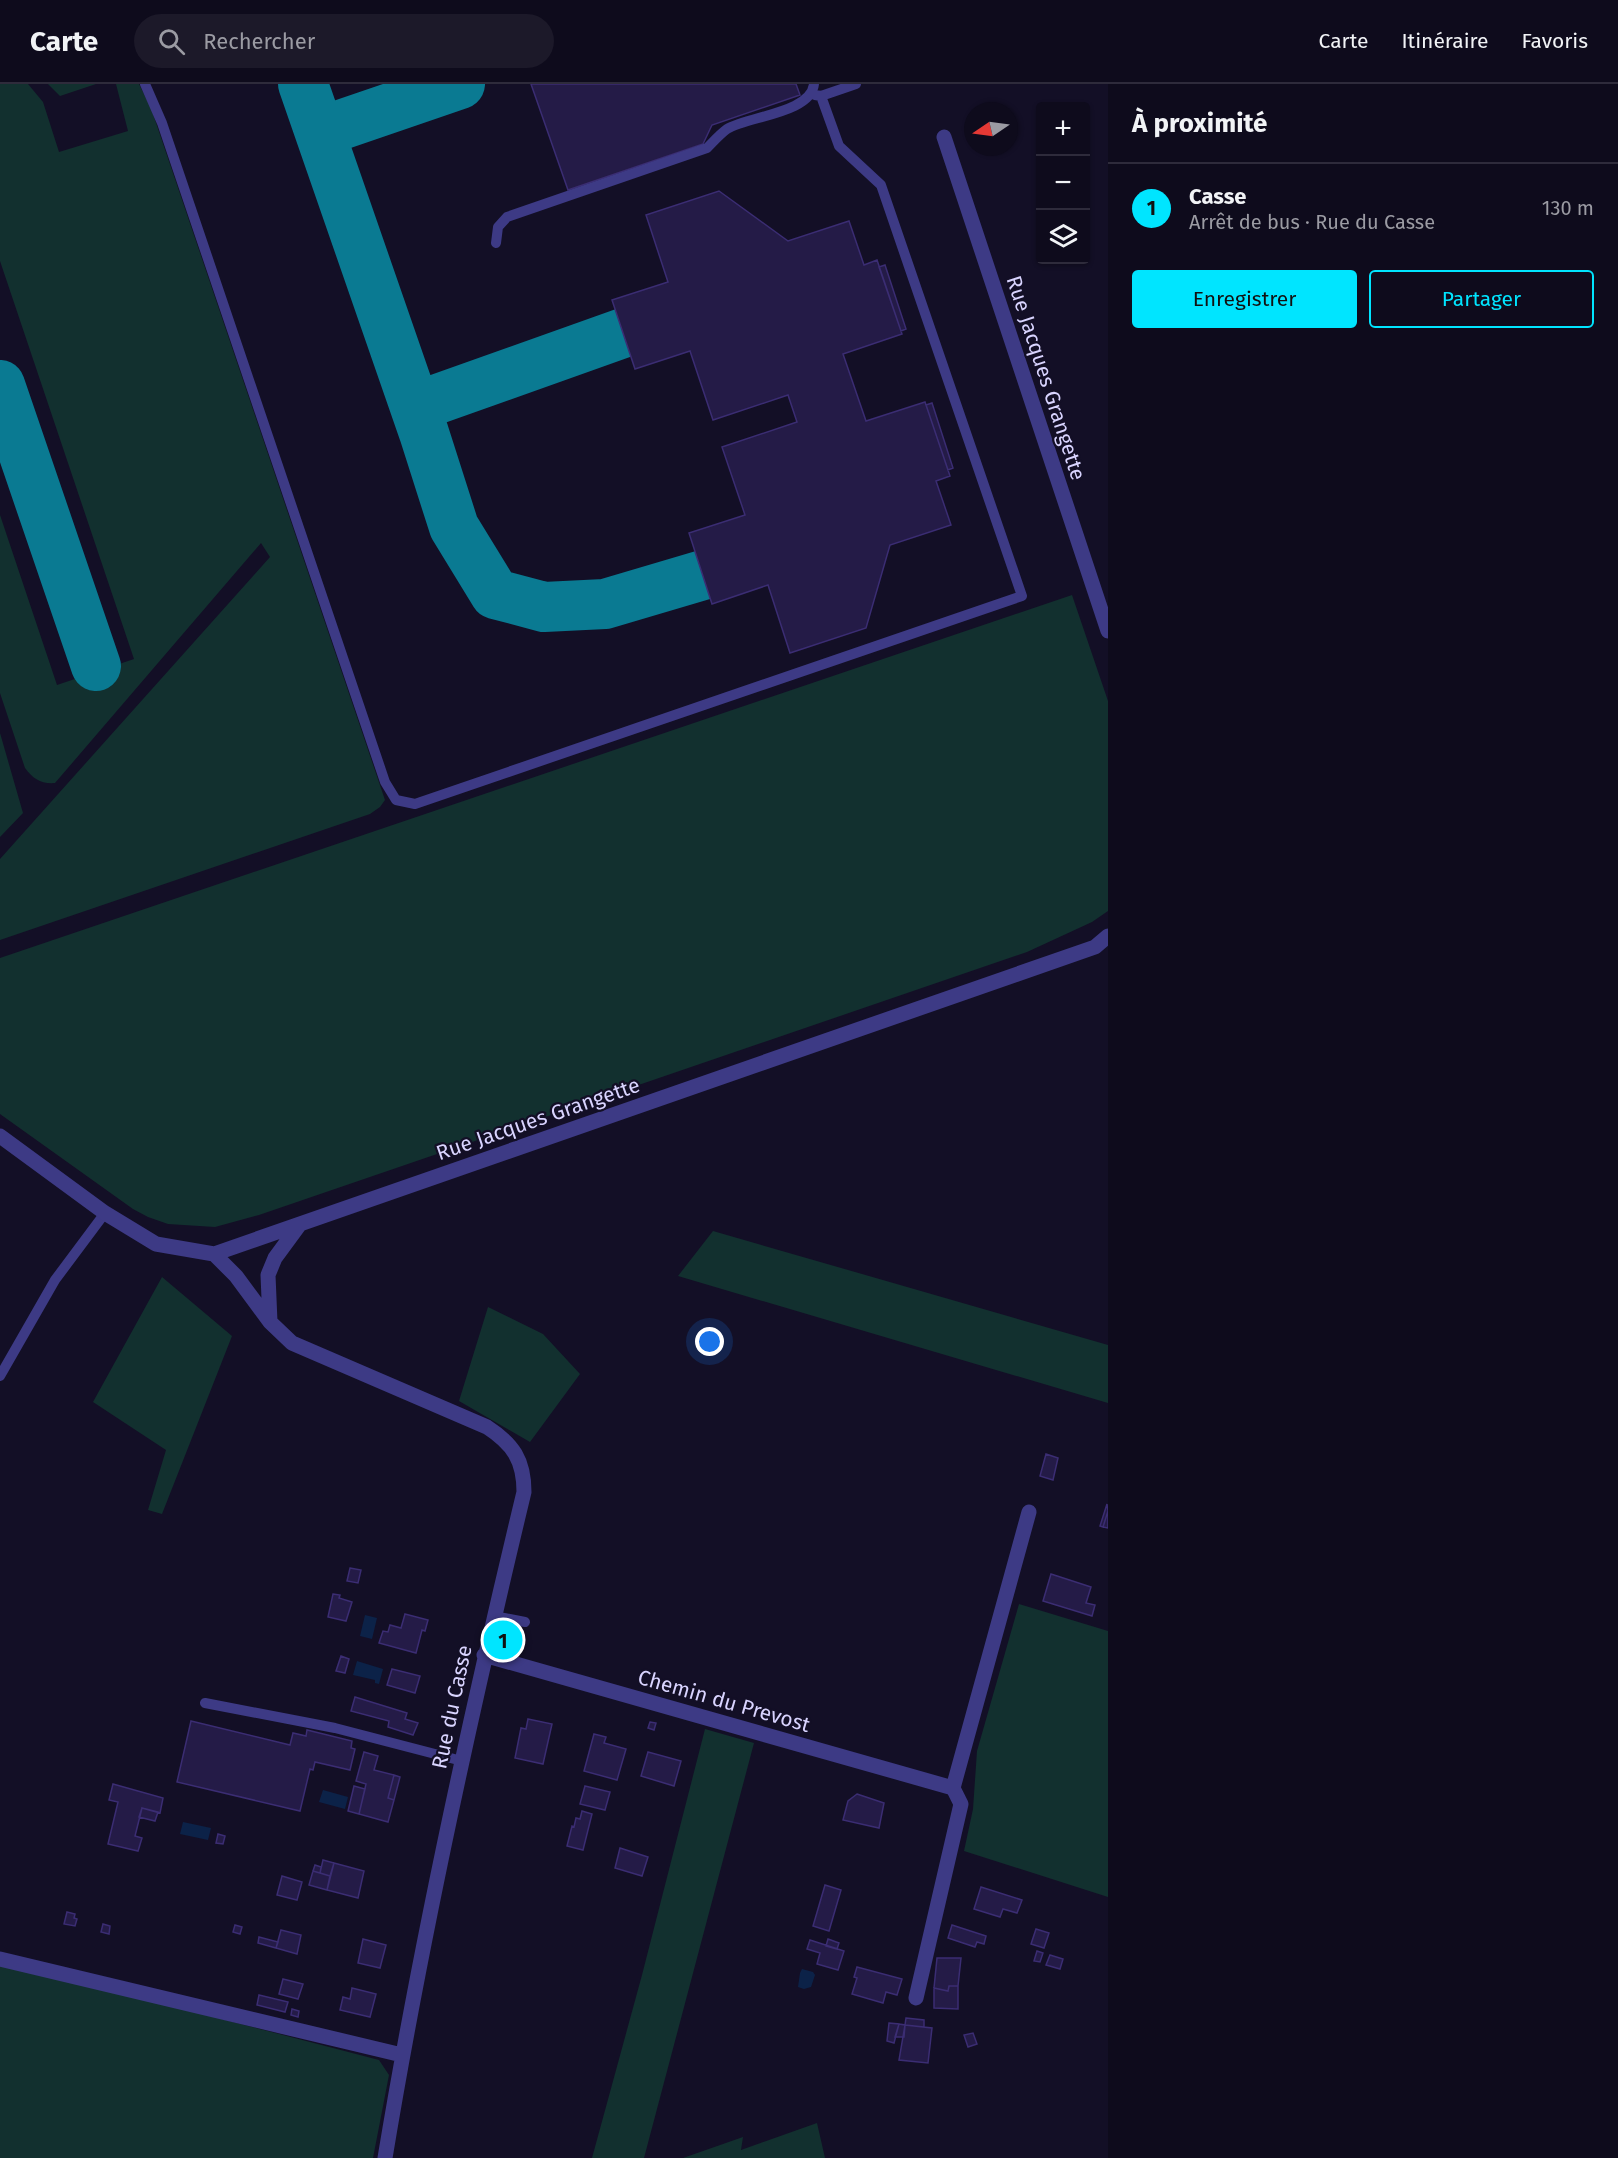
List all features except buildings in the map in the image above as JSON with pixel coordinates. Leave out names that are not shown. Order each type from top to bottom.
[{"type":"street","name":"Rue Jacques Grangette","points":[[944,137],[1108,631]]},
{"type":"street","name":"Rue Jacques Grangette","points":[[0,1136],[105,1213],[156,1244],[214,1254],[1095,947],[1108,936]]},
{"type":"street","points":[[270,1323],[268,1275],[275,1258],[300,1224]]},
{"type":"street","name":"Rue du Casse","points":[[214,1254],[236,1276],[270,1323],[292,1343],[487,1427],[511,1446],[519,1459],[524,1475],[524,1492],[484,1655],[402,2055],[385,2158]]},
{"type":"street","points":[[916,1998],[961,1804],[953,1788],[1029,1512]]},
{"type":"street","name":"Chemin du Prevost","points":[[484,1655],[953,1788]]},
{"type":"street","points":[[0,1959],[402,2055]]},
{"type":"lane","points":[[145,84],[166,134],[385,782],[396,800],[415,804],[1022,596],[881,185],[839,146],[816,92]]},
{"type":"lane","points":[[496,243],[498,227],[507,218],[706,148],[727,129],[801,103],[816,92],[856,84]]},
{"type":"lane","points":[[0,1376],[55,1280],[105,1213]]},
{"type":"lane","points":[[494,1616],[525,1622]]},
{"type":"lane","points":[[205,1703],[335,1728],[462,1761]]},
{"type":"green space","points":[[0,84],[28,84],[43,102],[59,152],[128,131],[116,84],[139,84],[151,108],[385,800],[370,814],[0,940],[0,859],[270,557],[261,543],[55,783],[41,782],[28,772],[0,693],[0,515],[57,685],[134,659],[0,261]]},
{"type":"green space","points":[[48,84],[96,84],[60,96]]},
{"type":"green space","points":[[1072,595],[1108,701],[1108,911],[1092,922],[1027,952],[259,1215],[215,1227],[168,1224],[148,1217],[133,1209],[0,1114],[0,958]]},
{"type":"green space","points":[[0,733],[23,813],[0,837]]},
{"type":"green space","points":[[713,1231],[1108,1345],[1108,1403],[678,1276]]},
{"type":"green space","points":[[162,1277],[232,1336],[162,1514],[148,1510],[166,1450],[93,1402]]},
{"type":"green space","points":[[488,1307],[543,1334],[580,1374],[530,1442],[459,1401]]},
{"type":"green space","points":[[1019,1604],[1108,1631],[1108,1897],[964,1851],[973,1809],[977,1751]]},
{"type":"green space","points":[[705,1729],[754,1743],[644,2158],[592,2158],[642,1975]]},
{"type":"green space","points":[[0,1964],[49,1974],[379,2060],[389,2075],[373,2158],[0,2158]]},
{"type":"green space","points":[[817,2123],[825,2158],[683,2158],[743,2137],[741,2150]]},
{"type":"water","points":[[365,1615],[377,1618],[372,1639],[360,1636]]},
{"type":"water","points":[[357,1661],[383,1669],[379,1684],[375,1683],[375,1680],[353,1675]]},
{"type":"water","points":[[323,1790],[348,1797],[345,1809],[319,1802]]},
{"type":"water","points":[[183,1822],[211,1828],[208,1840],[180,1834]]},
{"type":"water","points":[[802,1969],[813,1972],[815,1975],[811,1987],[804,1989],[798,1987]]},
{"type":"taxiway","points":[[303,84],[424,433],[454,527],[495,594],[544,607],[605,604],[703,575]]},
{"type":"taxiway","points":[[320,132],[460,84]]},
{"type":"taxiway","points":[[415,407],[623,333]]},
{"type":"taxiway","points":[[0,385],[96,666]]},
{"type":"place","name":"Casse","points":[[503,1640]]}]
